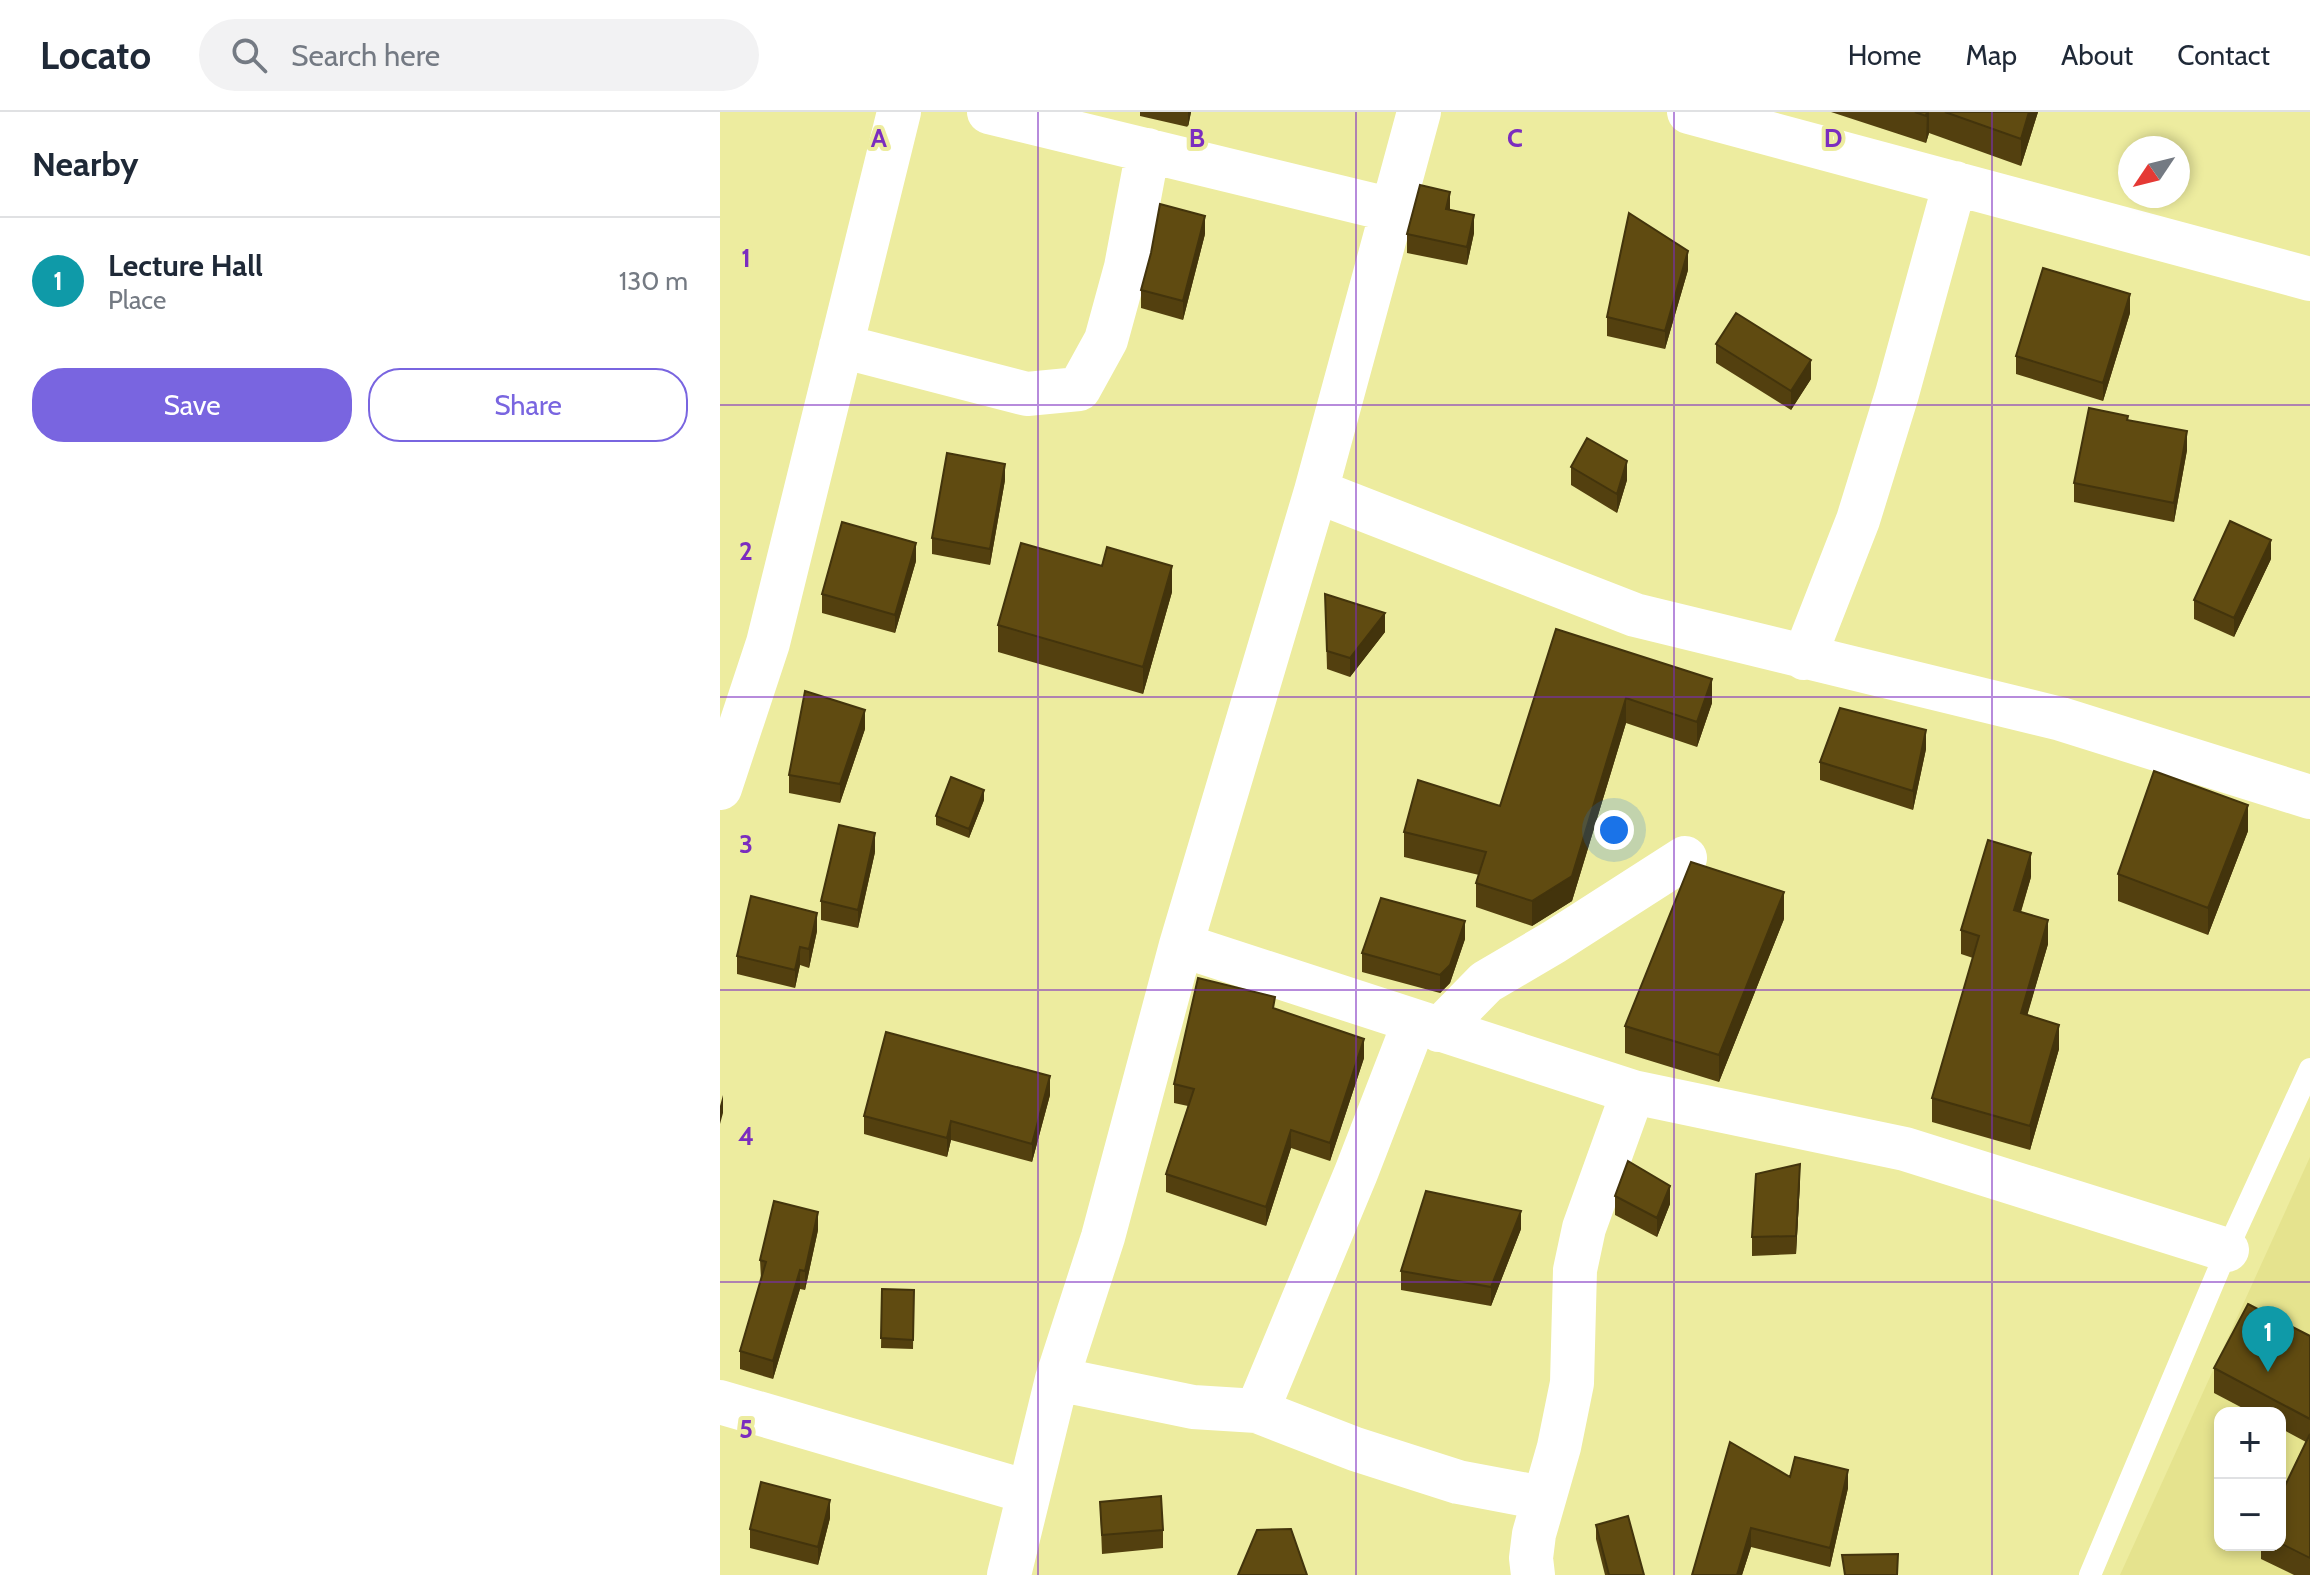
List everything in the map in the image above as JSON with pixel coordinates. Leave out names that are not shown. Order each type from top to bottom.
[{"type":"street","points":[[720,788],[768,643],[899,112]]},
{"type":"street","points":[[989,112],[1392,210]]},
{"type":"street","points":[[1009,1575],[1057,1379],[1103,1237],[1181,945],[1316,491],[1419,112]]},
{"type":"street","points":[[1689,112],[2310,279]]},
{"type":"street","points":[[841,346],[1027,394],[1079,389],[1106,340],[1126,267],[1148,150]]},
{"type":"street","points":[[1804,658],[1858,520],[1897,394],[1955,183]]},
{"type":"street","points":[[1316,491],[1635,615],[2061,719],[2310,797]]},
{"type":"street","points":[[1257,1411],[1356,1173],[1427,1026],[1486,982],[1685,858]]},
{"type":"street","points":[[1181,945],[1633,1092],[1905,1149],[2227,1250]]},
{"type":"street","points":[[1533,1575],[1531,1558],[1543,1498],[1559,1447],[1572,1383],[1575,1270],[1584,1228],[1633,1092]]},
{"type":"street","points":[[1057,1379],[1193,1407],[1257,1411],[1355,1449],[1458,1482],[1543,1498]]},
{"type":"street","points":[[720,1402],[1028,1492]]},
{"type":"lane","points":[[2090,1575],[2227,1250],[2310,1069]]},
{"type":"shaded area","points":[[2310,1157],[2310,1575],[2120,1575]]},
{"type":"building","points":[[1945,112],[2029,112],[2021,139]]},
{"type":"building","points":[[1420,185],[1450,192],[1446,209],[1474,215],[1467,247],[1407,234]]},
{"type":"building","points":[[1160,204],[1205,216],[1183,301],[1141,290]]},
{"type":"building","points":[[1629,213],[1688,251],[1665,331],[1607,317]]},
{"type":"building","points":[[2043,268],[2130,294],[2103,383],[2016,356]]},
{"type":"building","points":[[1736,313],[1811,360],[1791,391],[1716,344]]},
{"type":"building","points":[[2089,408],[2128,416],[2127,420],[2187,431],[2174,503],[2074,483]]},
{"type":"building","points":[[1587,438],[1627,461],[1617,494],[1571,467]]},
{"type":"building","points":[[947,453],[1005,464],[990,549],[932,538]]},
{"type":"building","points":[[2230,521],[2271,540],[2234,618],[2194,600]]},
{"type":"building","points":[[842,522],[916,543],[895,615],[822,594]]},
{"type":"building","points":[[1021,543],[1102,566],[1107,547],[1172,566],[1143,667],[998,625]]},
{"type":"building","points":[[1325,594],[1385,613],[1350,658],[1327,651]]},
{"type":"building","points":[[1556,629],[1712,679],[1697,722],[1626,698],[1572,876],[1532,901],[1476,883],[1486,852],[1404,832],[1418,780],[1500,806]]},
{"type":"building","points":[[805,691],[865,710],[840,784],[789,775]]},
{"type":"building","points":[[1840,708],[1926,730],[1913,791],[1820,762]]},
{"type":"building","points":[[2154,771],[2248,805],[2208,908],[2118,874]]},
{"type":"building","points":[[951,777],[984,790],[969,829],[936,816]]},
{"type":"building","points":[[839,825],[875,833],[858,910],[821,901]]},
{"type":"building","points":[[1988,840],[2031,853],[2014,910],[2048,920],[2021,1013],[2059,1025],[2030,1126],[1932,1098],[1979,936],[1961,930]]},
{"type":"building","points":[[1691,862],[1784,892],[1719,1055],[1625,1026]]},
{"type":"building","points":[[751,896],[817,913],[809,949],[800,947],[795,970],[737,956]]},
{"type":"building","points":[[1381,898],[1465,921],[1450,965],[1440,975],[1362,953]]},
{"type":"building","points":[[1198,978],[1275,997],[1273,1008],[1364,1039],[1330,1143],[1291,1130],[1266,1207],[1166,1174],[1194,1089],[1174,1084]]},
{"type":"building","points":[[886,1032],[1050,1076],[1032,1144],[951,1121],[947,1138],[864,1116]]},
{"type":"building","points":[[1628,1161],[1670,1186],[1657,1218],[1615,1196]]},
{"type":"building","points":[[1800,1164],[1796,1236],[1752,1237],[1756,1174]]},
{"type":"building","points":[[1426,1191],[1521,1211],[1491,1287],[1401,1271]]},
{"type":"building","points":[[774,1201],[818,1212],[805,1271],[800,1270],[773,1361],[740,1351],[766,1262],[760,1260]]},
{"type":"building","points":[[882,1289],[914,1290],[913,1340],[881,1338]]},
{"type":"building","points":[[2248,1304],[2310,1336],[2310,1419],[2214,1368]]},
{"type":"building","points":[[2310,1434],[2310,1558],[2286,1546],[2286,1484]]},
{"type":"building","points":[[1730,1442],[1790,1477],[1795,1457],[1848,1470],[1830,1548],[1751,1528],[1737,1575],[1692,1575]]},
{"type":"building","points":[[761,1482],[830,1500],[818,1547],[750,1529]]},
{"type":"building","points":[[1161,1496],[1163,1530],[1102,1535],[1100,1502]]},
{"type":"building","points":[[1628,1516],[1644,1575],[1609,1575],[1596,1525]]},
{"type":"building","points":[[1291,1529],[1307,1575],[1238,1575],[1257,1530]]},
{"type":"building","points":[[1898,1554],[1897,1575],[1845,1575],[1842,1555]]},
{"type":"place","name":"Lecture Hall","points":[[2268,1372]]}]
